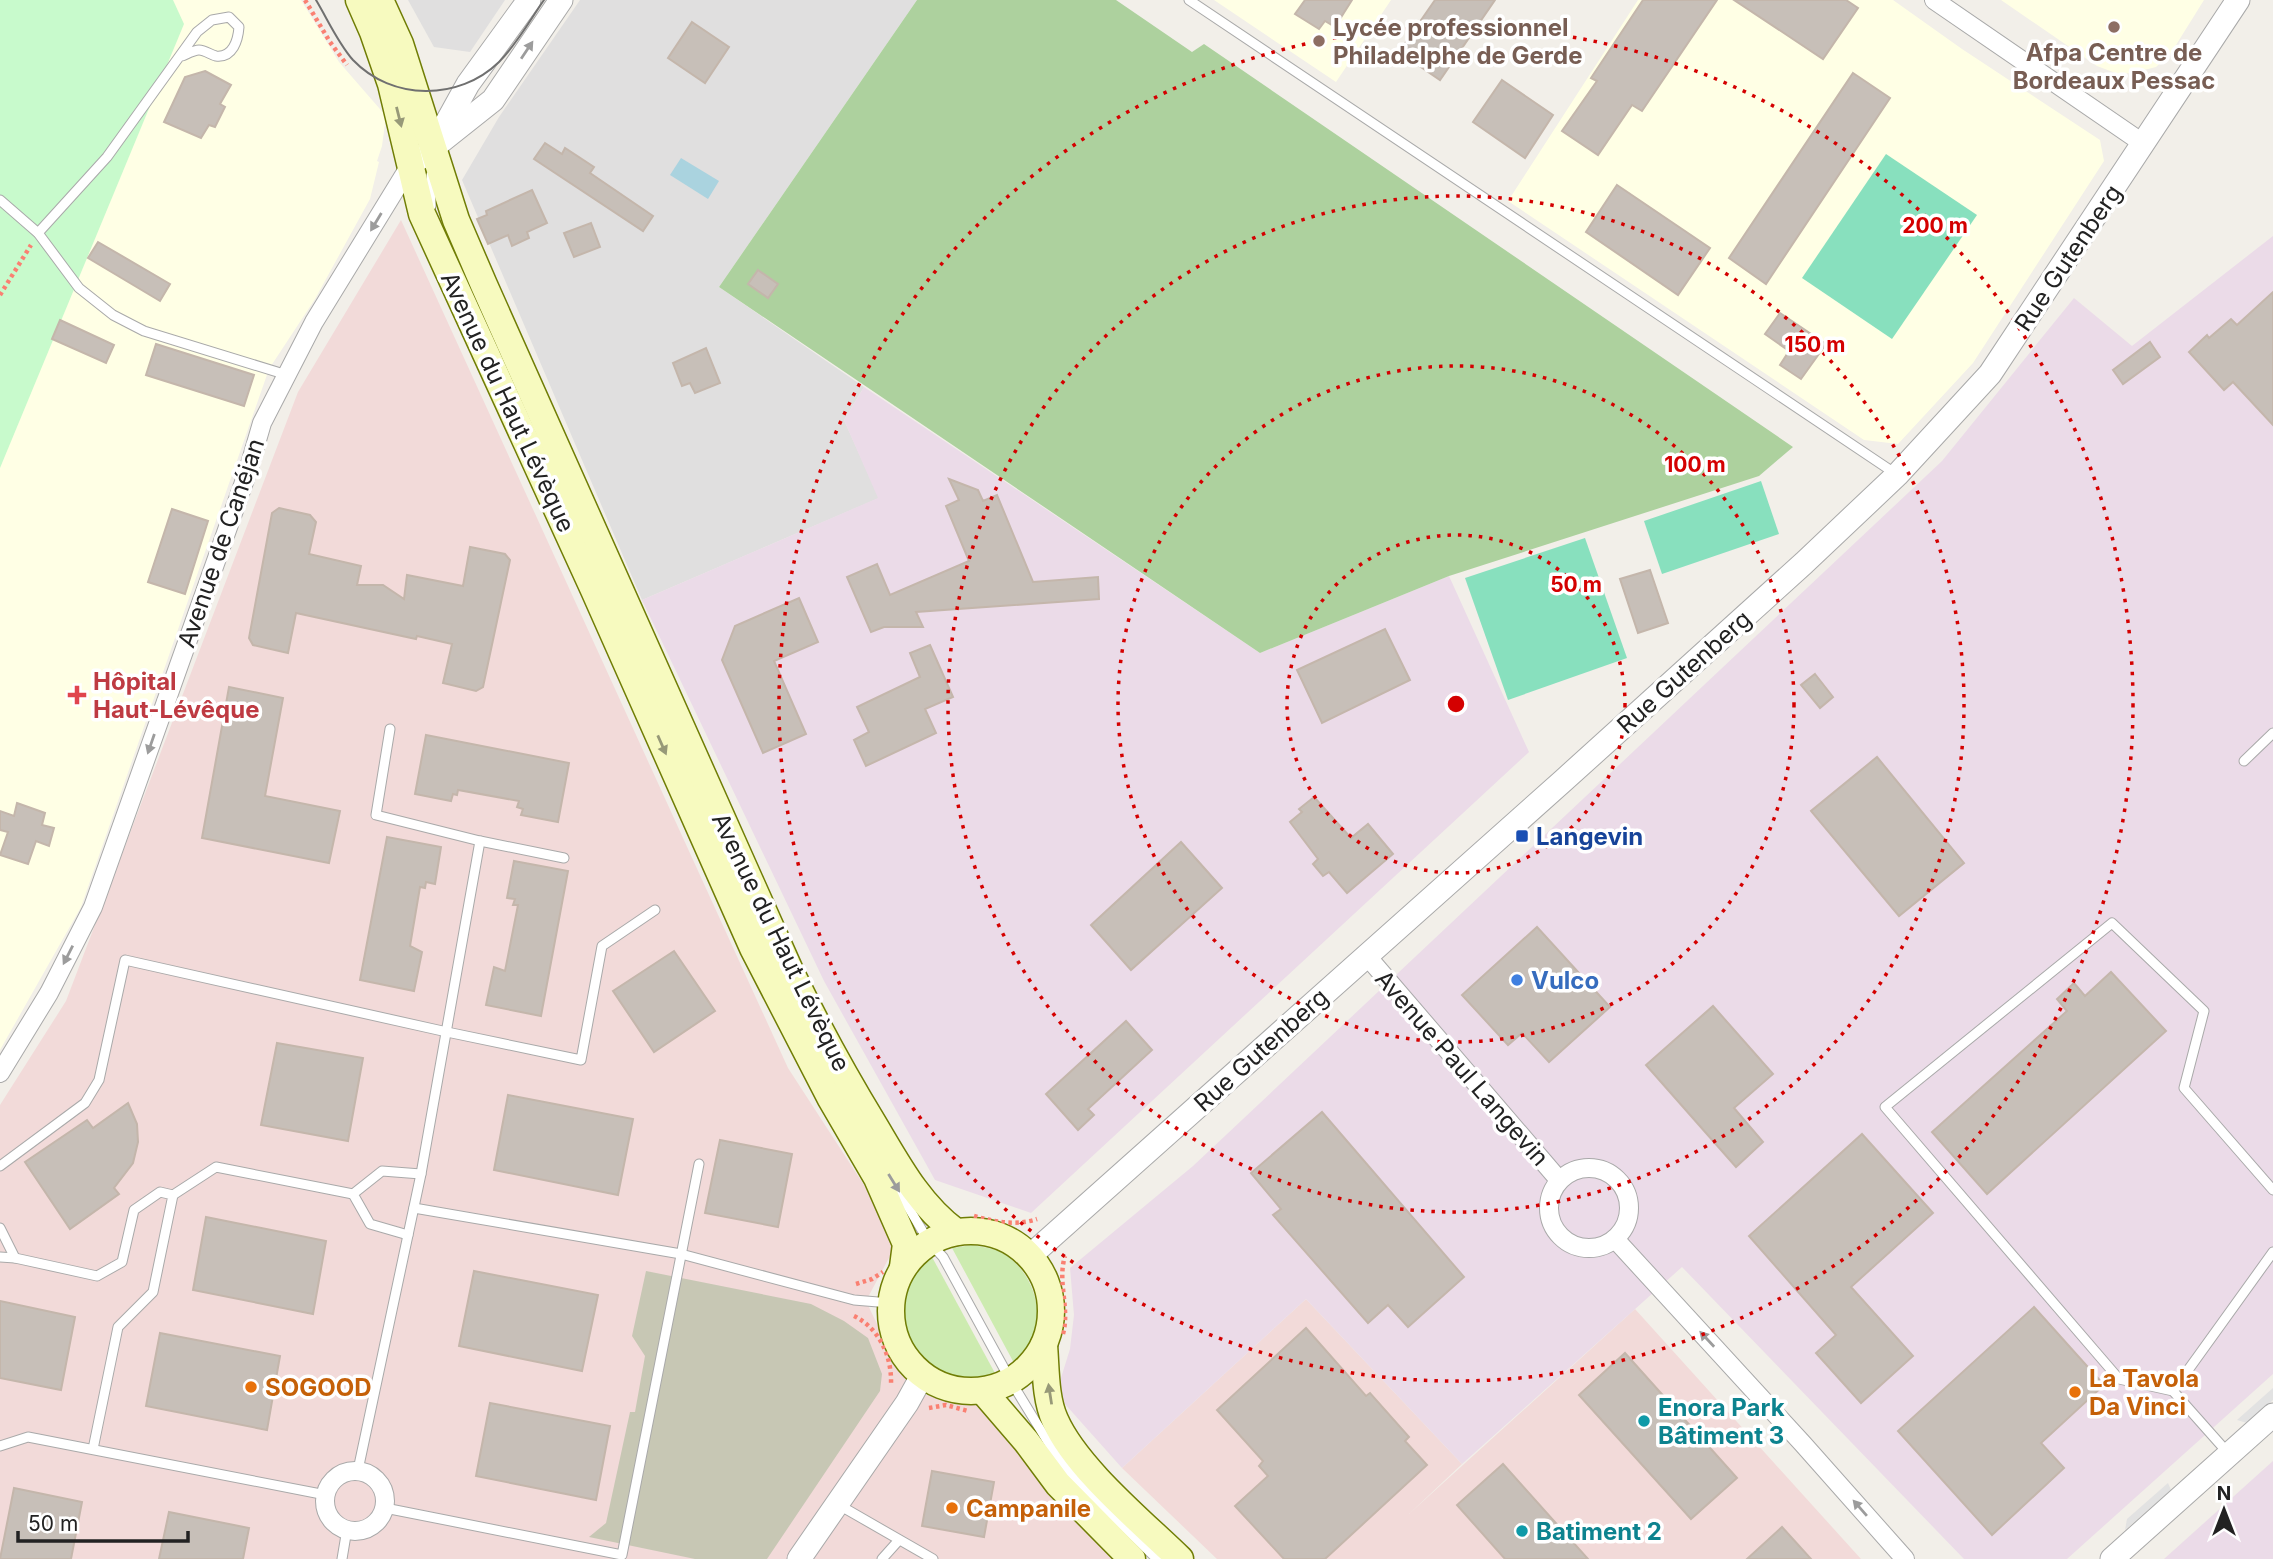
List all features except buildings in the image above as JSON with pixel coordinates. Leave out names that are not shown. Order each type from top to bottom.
[{"type":"main road","name":"Avenue du Haut Lévèque","points":[[359,0],[421,157],[456,220],[673,721],[777,944],[817,1025],[916,1194],[946,1233]]},
{"type":"main road","name":"Avenue du Haut Lévèque","points":[[380,0],[400,44],[421,157],[422,214],[753,948],[791,1025],[877,1178],[906,1244],[903,1267]]},
{"type":"main road","points":[[1053,1343],[1012,1383],[983,1391],[951,1390],[922,1376],[904,1356],[892,1331],[890,1303],[894,1284],[915,1252],[946,1233],[984,1231],[1009,1240],[1030,1256],[1044,1276],[1051,1299],[1053,1343],[1054,1418],[1070,1447],[1114,1495],[1180,1559]]},
{"type":"main road","points":[[983,1391],[1058,1484],[1132,1559]]},
{"type":"street","name":"Avenue de Canéjan","points":[[0,1073],[49,993],[93,907],[239,497],[262,423],[314,322],[468,83],[529,0]]},
{"type":"street","name":"Avenue de Canéjan","points":[[421,157],[492,100],[561,0]]},
{"type":"street","points":[[1934,0],[2144,144]]},
{"type":"street","name":"Rue Gutenberg","points":[[1030,1256],[1804,564],[1897,475],[1990,374],[2238,0]]},
{"type":"street","name":"Avenue Paul Langevin","points":[[1366,955],[1559,1180]]},
{"type":"street","name":"Avenue Paul Langevin","points":[[1582,1168],[1596,1168],[1619,1180],[1626,1191],[1629,1217],[1615,1239],[1603,1246],[1577,1247],[1556,1232],[1548,1205],[1551,1192],[1559,1180],[1582,1168]]},
{"type":"street","points":[[1615,1239],[1905,1559]]},
{"type":"street","points":[[799,1559],[922,1376]]},
{"type":"street","points":[[2112,1559],[2273,1415]]},
{"type":"street","points":[[358,1470],[374,1476],[382,1487],[386,1498],[385,1508],[373,1525],[361,1530],[347,1530],[330,1518],[325,1505],[326,1495],[339,1475],[358,1470]]},
{"type":"lane","points":[[1189,0],[1897,475]]},
{"type":"lane","points":[[38,233],[107,156],[197,32],[212,20],[229,17],[239,27],[233,49],[225,55],[218,57],[199,50],[182,56]]},
{"type":"lane","name":"Avenue du Haut Lévèque","points":[[421,157],[436,218]]},
{"type":"lane","points":[[0,200],[38,233],[79,288],[114,315],[144,331],[287,375]]},
{"type":"lane","points":[[390,729],[376,815],[480,841],[564,858]]},
{"type":"lane","points":[[2244,761],[2273,733]]},
{"type":"lane","name":"Avenue du Haut Lévèque","points":[[685,795],[717,840]]},
{"type":"lane","points":[[358,1470],[421,1174],[480,841]]},
{"type":"lane","points":[[0,1166],[85,1103],[92,1092],[99,1080],[125,960],[581,1060],[602,946],[655,910]]},
{"type":"lane","points":[[2229,1455],[2174,1391],[2119,1379],[1885,1107],[2112,923],[2204,1011],[2184,1088],[2273,1190]]},
{"type":"lane","name":"Avenue du Haut Lévèque","points":[[778,974],[828,1070]]},
{"type":"lane","name":"Avenue du Haut Lévèque","points":[[881,1163],[946,1233],[1012,1383],[1051,1447],[1075,1479],[1157,1559]]},
{"type":"lane","points":[[385,1508],[622,1555],[699,1164]]},
{"type":"lane","points":[[93,1448],[117,1327],[153,1292],[173,1195],[216,1167],[353,1194],[370,1224],[408,1234]]},
{"type":"lane","points":[[353,1194],[382,1171],[421,1174]]},
{"type":"lane","points":[[0,1257],[97,1276],[121,1262],[134,1210],[160,1192],[173,1195]]},
{"type":"lane","points":[[414,1208],[681,1254],[854,1300],[890,1303]]},
{"type":"lane","points":[[0,1228],[15,1258]]},
{"type":"lane","points":[[2174,1391],[2273,1252]]},
{"type":"lane","points":[[0,1446],[28,1437],[326,1495]]},
{"type":"lane","points":[[837,1504],[933,1559]]},
{"type":"lane","points":[[342,1559],[347,1530]]},
{"type":"lane","points":[[882,1559],[899,1540]]},
{"type":"path","points":[[305,0],[346,65]]},
{"type":"path","points":[[0,295],[38,233]]},
{"type":"path","points":[[946,1233],[1004,1222],[1024,1223],[1048,1216]]},
{"type":"path","points":[[1053,1343],[1066,1316],[1062,1271],[1066,1253]]},
{"type":"path","points":[[852,1315],[875,1331],[882,1344],[890,1366],[890,1391]]},
{"type":"shaded area","name":"Hôpital Haut-Lévêque","points":[[0,0],[301,0],[339,62],[386,116],[370,199],[315,299],[269,369],[81,907],[0,1050]]},
{"type":"shaded area","points":[[408,0],[505,0],[470,52],[434,47]]},
{"type":"shaded area","points":[[580,0],[917,0],[719,287],[864,387],[844,420],[879,498],[642,600],[462,180],[499,117]]},
{"type":"shaded area","name":"Lycée professionnel Philadelphe de Gerde","points":[[1214,0],[1391,0],[1336,82]]},
{"type":"shaded area","points":[[1638,0],[1893,0],[2100,140],[2104,161],[1973,363],[1898,444],[1864,440],[1508,201]]},
{"type":"shaded area","name":"Afpa Centre de Bordeaux Pessac","points":[[2001,0],[2204,0],[2171,53],[2156,67],[2118,74],[2097,66]]},
{"type":"shaded area","points":[[401,220],[788,1068],[899,1239],[866,1301],[888,1347],[921,1394],[1008,1411],[1120,1559],[0,1559],[0,1105],[66,1001],[298,392]]},
{"type":"shaded area","points":[[2273,236],[2273,1374],[2067,1559],[1964,1559],[1682,1267],[1462,1464],[1306,1299],[1122,1468],[1056,1394],[1070,1349],[1074,1315],[1070,1268],[1193,1166],[1942,461],[2074,298],[2132,346]]},
{"type":"shaded area","points":[[864,387],[1260,653],[1449,576],[1529,752],[1031,1213],[935,1180],[824,981],[642,600],[878,498],[844,420]]},
{"type":"shaded area","points":[[646,1271],[811,1304],[844,1321],[868,1338],[882,1374],[880,1391],[767,1559],[695,1559],[589,1537],[606,1523],[630,1412],[635,1412],[645,1356],[632,1336]]},
{"type":"shaded area","points":[[1306,1299],[1462,1464],[1409,1514],[1635,1309],[1861,1559],[1217,1559],[1122,1468]]},
{"type":"shaded area","points":[[2273,1388],[2273,1400],[2247,1423],[2237,1420]]},
{"type":"shaded area","points":[[2273,1461],[2273,1559],[2164,1559]]},
{"type":"shaded area","points":[[2168,1483],[2171,1490],[2125,1530],[2127,1519]]},
{"type":"green space","points":[[0,0],[173,0],[184,24],[0,468]]},
{"type":"green space","points":[[917,0],[1116,0],[1192,52],[1204,44],[1793,447],[1759,476],[1449,576],[1260,653],[719,287]]},
{"type":"green space","points":[[1886,154],[1977,215],[1892,339],[1802,278]]},
{"type":"green space","points":[[1761,481],[1779,534],[1662,574],[1644,521]]},
{"type":"green space","points":[[1585,538],[1627,658],[1508,700],[1465,578]]},
{"type":"green space","points":[[972,1245],[1004,1254],[1017,1264],[1033,1291],[1037,1323],[1026,1352],[1014,1363],[952,1248]]},
{"type":"green space","points":[[932,1257],[996,1375],[968,1379],[944,1374],[925,1362],[912,1344],[904,1323],[905,1300],[914,1277]]},
{"type":"water","points":[[681,158],[719,181],[708,199],[670,175]]},
{"type":"tram line","points":[[316,0],[353,60],[387,83],[426,91],[465,84],[483,75],[512,48],[544,0]]},
{"type":"place","name":"Afpa Centre de Bordeaux Pessac","points":[[2114,27]]},
{"type":"place","name":"Lycée professionnel Philadelphe de Gerde","points":[[1319,41]]},
{"type":"place","name":"Hôpital Haut-Lévêque","points":[[77,695]]},
{"type":"place","name":"Langevin","points":[[1522,836]]},
{"type":"place","name":"Vulco","points":[[1517,980]]},
{"type":"place","name":"SOGOOD","points":[[251,1387]]},
{"type":"place","name":"La Tavola Da Vinci","points":[[2075,1392]]},
{"type":"place","name":"Enora Park Bâtiment 3","points":[[1644,1421]]},
{"type":"place","name":"Campanile","points":[[952,1508]]},
{"type":"place","name":"Batiment 2","points":[[1522,1531]]}]
